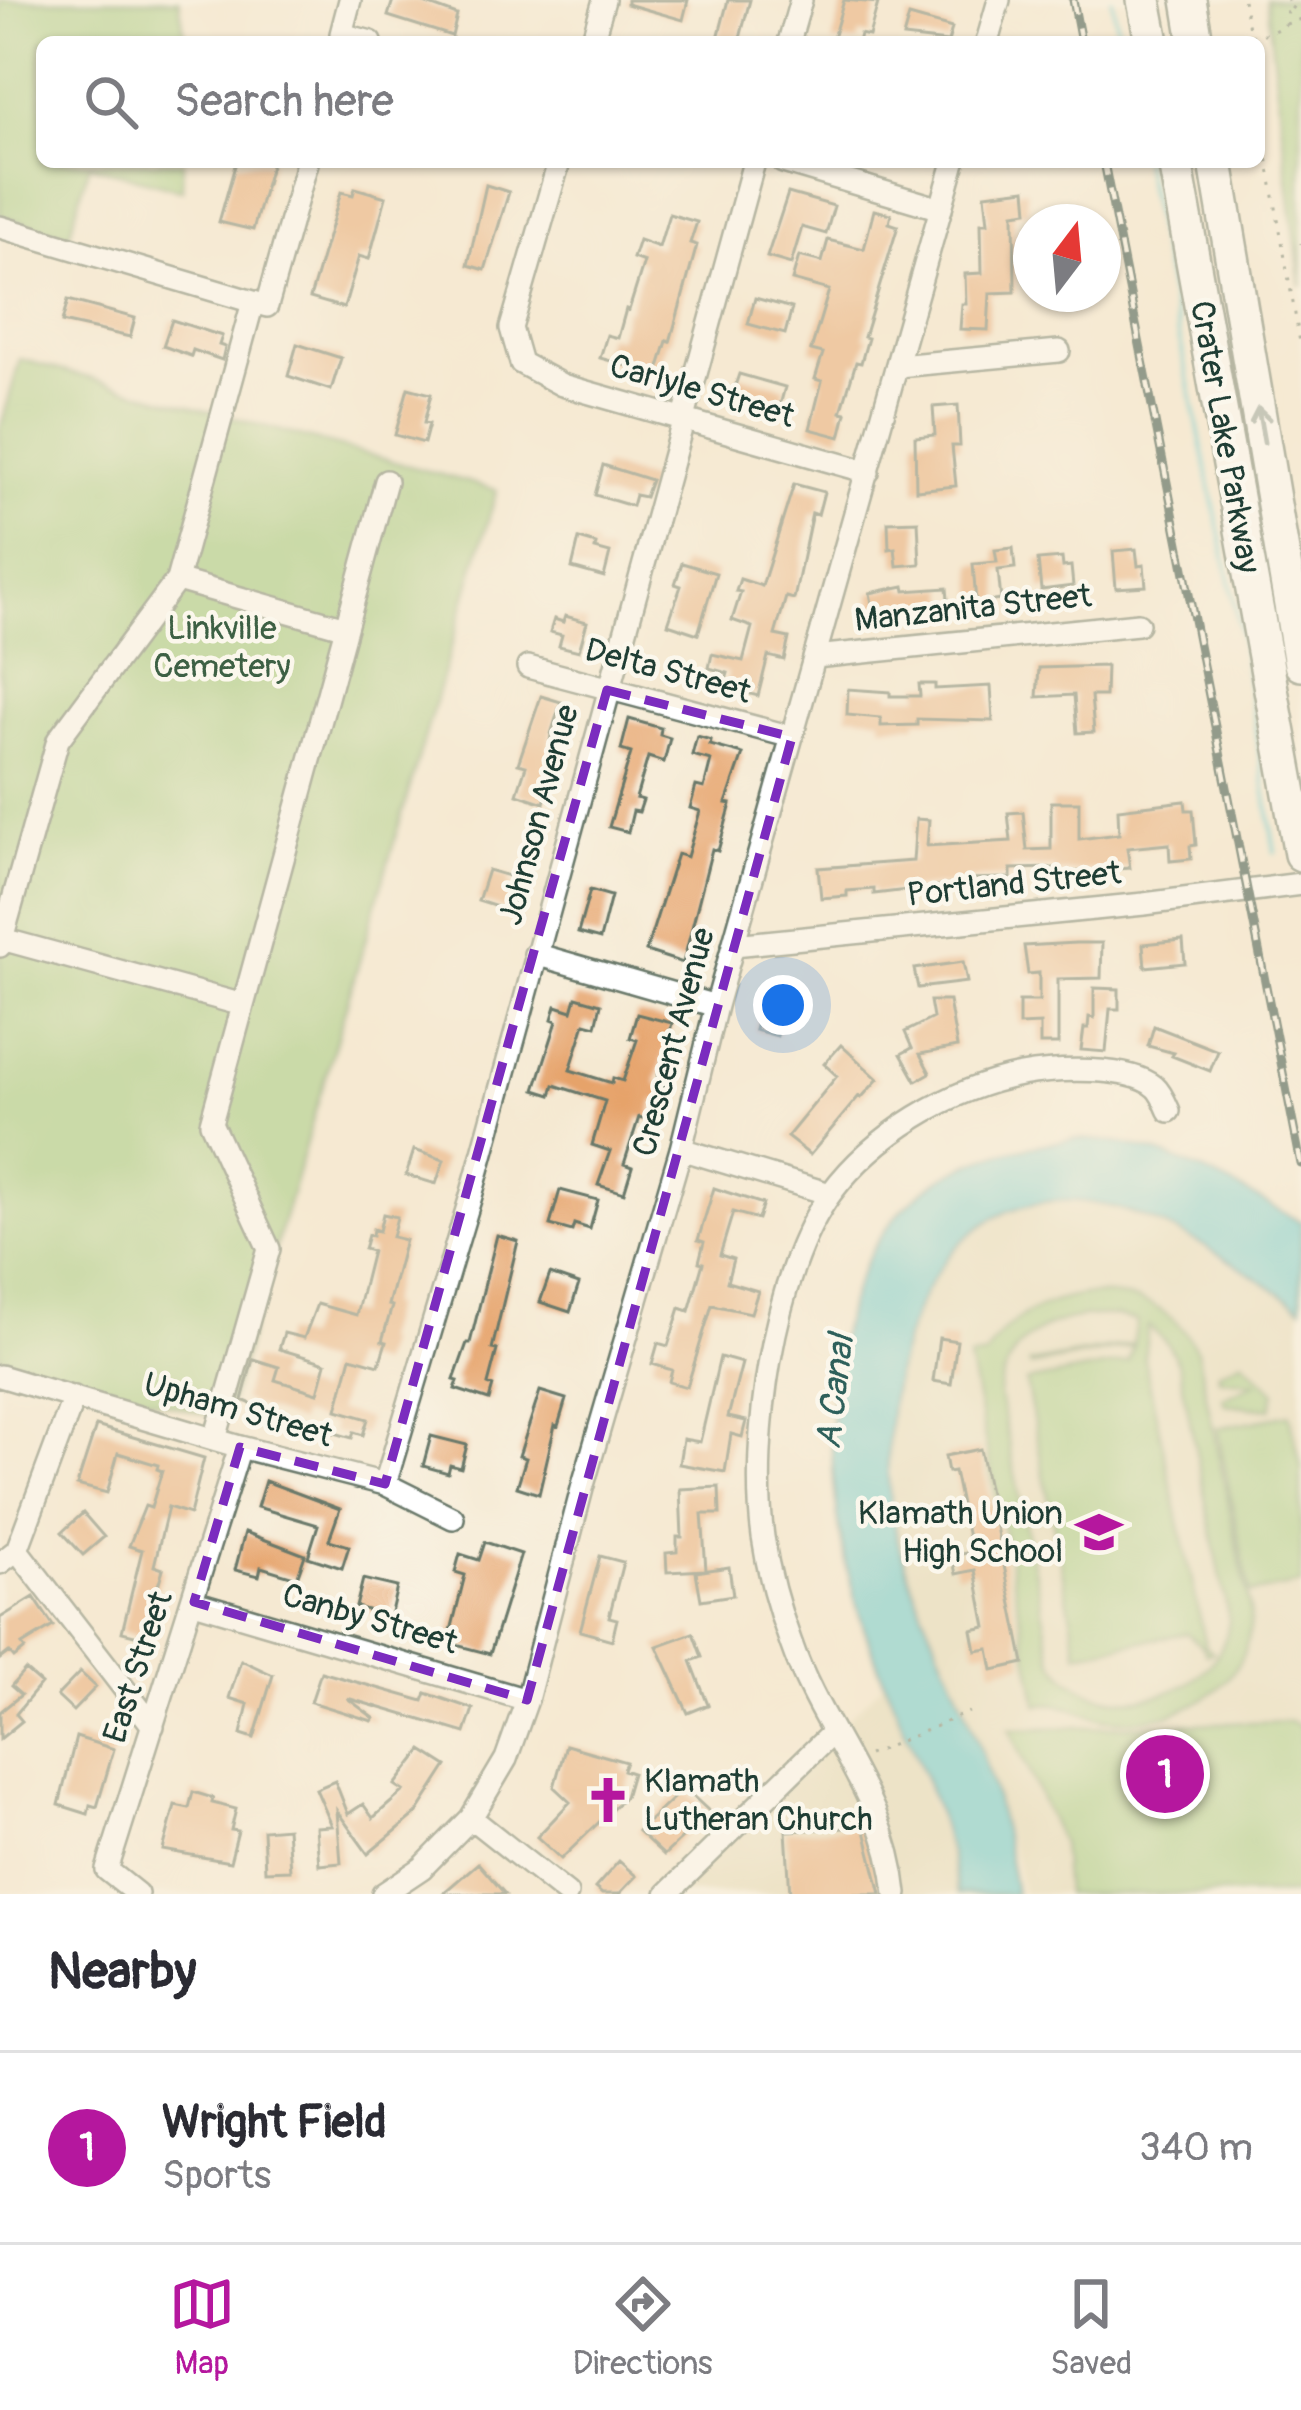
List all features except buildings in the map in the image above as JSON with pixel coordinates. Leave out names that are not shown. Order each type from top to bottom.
[{"type":"main road","points":[[1144,0],[1151,36]]},
{"type":"main road","points":[[1189,0],[1195,36]]},
{"type":"main road","name":"Crater Lake Parkway","points":[[1175,168],[1301,854]]},
{"type":"main road","name":"Crater Lake Parkway","points":[[1217,168],[1301,664]]},
{"type":"street","points":[[348,36],[341,34],[350,0]]},
{"type":"street","points":[[594,36],[604,0]]},
{"type":"street","points":[[790,36],[801,0]]},
{"type":"street","points":[[990,36],[999,0]]},
{"type":"street","points":[[243,1005],[1,943],[58,740],[177,580],[306,168]]},
{"type":"street","name":"Carlyle Street","points":[[557,168],[511,328],[521,363],[562,385],[868,472]]},
{"type":"street","name":"Johnson Avenue","points":[[385,1484],[471,1196],[752,168]]},
{"type":"street","points":[[802,168],[941,209]]},
{"type":"street","name":"Crescent Avenue","points":[[383,1894],[422,1868],[471,1818],[506,1759],[527,1700],[952,168]]},
{"type":"street","points":[[0,227],[260,304]]},
{"type":"street","points":[[898,366],[1059,351]]},
{"type":"street","points":[[215,1439],[269,1249],[211,1123],[386,481]]},
{"type":"street","points":[[177,580],[346,628]]},
{"type":"street","name":"Manzanita Street","points":[[815,658],[1138,624]]},
{"type":"street","name":"Delta Street","points":[[528,667],[792,737]]},
{"type":"street","name":"Portland Street","points":[[734,945],[1301,884]]},
{"type":"street","points":[[536,954],[716,1006]]},
{"type":"street","points":[[896,1894],[894,1868],[865,1783],[833,1732],[791,1645],[763,1537],[761,1438],[767,1372],[802,1248],[830,1194],[876,1147],[921,1115],[972,1089],[1023,1075],[1125,1074],[1156,1088],[1169,1111]]},
{"type":"street","points":[[681,1149],[830,1194]]},
{"type":"street","name":"Upham Street","points":[[0,1376],[385,1484],[453,1518]]},
{"type":"street","points":[[74,1397],[9,1556],[153,1726]]},
{"type":"street","name":"East Street","points":[[137,1894],[107,1870],[240,1447]]},
{"type":"street","name":"Canby Street","points":[[194,1602],[527,1700]]},
{"type":"street","points":[[667,1894],[833,1732]]},
{"type":"street","points":[[471,1818],[567,1894]]},
{"type":"path","points":[[1243,0],[1251,36]]},
{"type":"path","points":[[1285,25],[1289,3]]},
{"type":"path","points":[[1261,36],[1301,16],[1289,3]]},
{"type":"path","points":[[1265,146],[1301,348]]},
{"type":"path","points":[[868,1755],[969,1712]]},
{"type":"highlighted area","points":[[607,690],[792,737],[527,1700],[194,1602],[240,1447],[385,1484]]},
{"type":"shaded area","name":"Klamath Union High School","points":[[1042,1202],[1105,1205],[1156,1221],[1301,1307],[1301,1894],[1022,1894],[971,1721],[901,1549],[893,1515],[890,1437],[898,1361],[923,1292],[948,1256],[986,1224],[1009,1211]]},
{"type":"shaded area","points":[[886,1681],[954,1869],[958,1894],[673,1894]]},
{"type":"green space","points":[[0,0],[179,0],[185,36],[36,36],[36,168],[88,168],[69,236],[0,216]]},
{"type":"green space","points":[[1266,0],[1301,0],[1301,286]]},
{"type":"green space","points":[[100,168],[183,168],[182,190]]},
{"type":"green space","name":"Linkville Cemetery","points":[[20,359],[497,490],[225,1420],[0,1357],[0,430]]},
{"type":"green space","points":[[1102,1294],[1150,1304],[1176,1322],[1197,1350],[1250,1610],[1248,1637],[1226,1681],[1207,1697],[1160,1717],[1108,1719],[1066,1706],[1038,1705],[969,1359],[986,1356],[1003,1332],[1027,1314],[1069,1298]],"holes":[[[1116,1316],[1137,1321],[1133,1344],[1029,1363],[1133,1346],[1128,1362],[1026,1382],[1078,1653],[1187,1633],[1206,1655],[1213,1652],[1206,1646],[1144,1359],[1148,1326],[1167,1343],[1179,1365],[1229,1620],[1221,1648],[1204,1671],[1153,1697],[1124,1699],[1096,1694],[1071,1680],[1052,1658],[999,1395],[1012,1356],[1039,1331],[1075,1318]]]},
{"type":"green space","points":[[1243,1360],[1275,1392],[1271,1409],[1225,1404],[1223,1398],[1255,1383],[1219,1378],[1218,1372]]},
{"type":"green space","points":[[1290,1414],[1301,1467],[1301,1584],[1250,1594],[1217,1428]]},
{"type":"green space","points":[[1287,1721],[1301,1726],[1301,1894],[1065,1894],[1061,1844],[1010,1729]]},
{"type":"water","name":"A Canal","points":[[1075,1139],[1164,1155],[1301,1222],[1301,1307],[1208,1248],[1157,1223],[1108,1206],[1046,1202],[995,1217],[955,1249],[925,1293],[904,1345],[892,1401],[888,1459],[892,1513],[915,1592],[984,1760],[1015,1894],[958,1894],[941,1824],[873,1653],[847,1569],[832,1453],[841,1334],[858,1279],[884,1231],[922,1192],[976,1162]]},
{"type":"waterway","points":[[1112,0],[1119,36]]},
{"type":"waterway","points":[[1144,168],[1240,630],[1275,852]]},
{"type":"railway","points":[[1073,0],[1080,36]]},
{"type":"railway","points":[[1105,168],[1301,1164]]},
{"type":"place","name":"Klamath Union High School","points":[[1099,1532]]},
{"type":"place","name":"Wright Field","points":[[1165,1774]]},
{"type":"place","name":"Klamath Lutheran Church","points":[[608,1800]]}]
